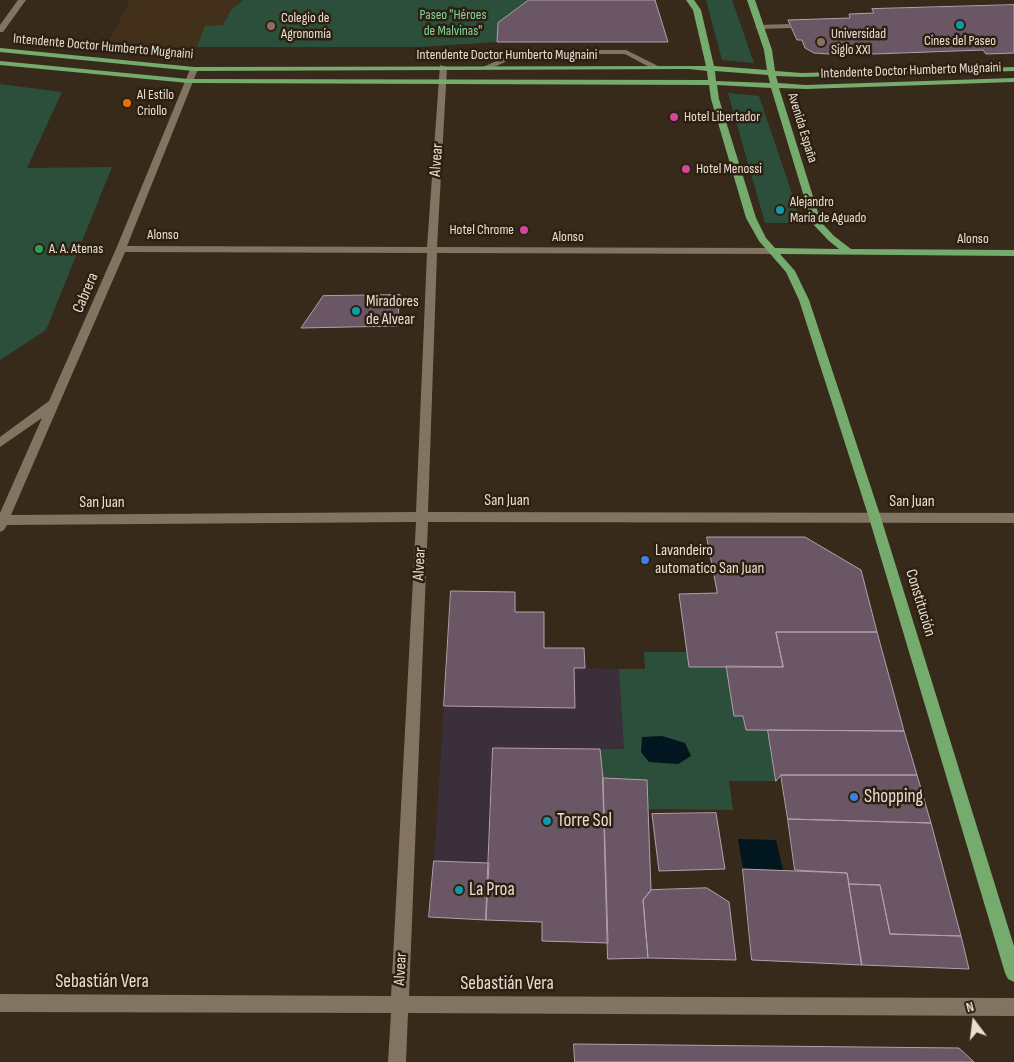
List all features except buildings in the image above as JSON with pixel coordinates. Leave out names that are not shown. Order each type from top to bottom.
[{"type":"main road","points":[[690,0],[697,10],[711,68],[715,99],[751,218],[762,239],[774,251]]},
{"type":"main road","name":"Avenida España","points":[[751,0],[768,50],[774,86],[817,223],[831,238],[849,252]]},
{"type":"main road","name":"Intendente Doctor Humberto Mugnaini","points":[[0,50],[194,69],[656,67],[711,68],[802,75],[1014,69]]},
{"type":"main road","name":"Intendente Doctor Humberto Mugnaini","points":[[0,63],[188,81],[713,82],[806,87],[1014,80]]},
{"type":"main road","name":"Alonso","points":[[774,251],[1014,253]]},
{"type":"main road","name":"Constitución","points":[[774,251],[790,271],[804,300],[875,518],[1014,973]]},
{"type":"street","points":[[0,30],[22,0]]},
{"type":"street","points":[[759,27],[788,26]]},
{"type":"street","points":[[487,67],[521,52],[626,52],[656,67]]},
{"type":"street","name":"Alvear","points":[[397,1062],[422,517],[432,250],[443,67]]},
{"type":"street","name":"Cabrera","points":[[1,522],[121,249],[194,69]]},
{"type":"street","name":"Alonso","points":[[121,249],[774,251]]},
{"type":"street","points":[[0,443],[55,402]]},
{"type":"street","name":"San Juan","points":[[1,522],[422,517],[1014,518]]},
{"type":"street","name":"Sebastián Vera","points":[[0,1003],[1014,1007]]},
{"type":"shaded area","name":"Colegio de Agronomía","points":[[130,0],[440,0],[419,47],[106,47]]},
{"type":"shaded area","points":[[574,668],[619,669],[624,749],[494,748],[489,863],[434,861],[444,706],[575,708]]},
{"type":"green space","name":"Colegio de Agronomía","points":[[243,0],[529,0],[498,23],[497,42],[419,47],[197,47],[205,26],[223,25],[232,9]]},
{"type":"green space","points":[[706,0],[732,0],[754,63],[722,60]]},
{"type":"green space","name":"A. A. Atenas","points":[[0,84],[62,92],[27,168],[112,167],[46,330],[0,360]]},
{"type":"green space","points":[[728,93],[759,96],[802,223],[765,223]]},
{"type":"green space","points":[[644,652],[687,652],[689,667],[726,666],[734,716],[743,716],[746,730],[768,730],[776,781],[729,781],[733,810],[648,809],[647,780],[603,778],[600,749],[624,749],[619,669],[645,669]]},
{"type":"water","points":[[662,736],[685,743],[691,756],[678,764],[649,762],[641,752],[642,737]]},
{"type":"water","points":[[738,839],[776,840],[783,870],[743,869]]},
{"type":"place","name":"Cines del Paseo","points":[[960,25]]},
{"type":"place","name":"Colegio de Agronomía","points":[[271,26]]},
{"type":"place","name":"Universidad Siglo XXI","points":[[821,42]]},
{"type":"place","name":"Al Estilo Criollo","points":[[127,103]]},
{"type":"place","name":"Hotel Libertador","points":[[674,117]]},
{"type":"place","name":"Hotel Menossi","points":[[686,169]]},
{"type":"place","name":"Alejandro María de Aguado","points":[[780,210]]},
{"type":"place","name":"Hotel Chrome","points":[[524,230]]},
{"type":"place","name":"A. A. Atenas","points":[[39,249]]},
{"type":"place","name":"Miradores de Alvear","points":[[356,311]]},
{"type":"place","name":"Lavandeiro automatico San Juan","points":[[645,560]]},
{"type":"place","name":"Shopping","points":[[854,797]]},
{"type":"place","name":"Torre Sol","points":[[547,821]]},
{"type":"place","name":"La Proa","points":[[459,890]]},
{"type":"park label","name":"Paseo \"Héroes de Malvinas\"","points":[[453,24]]}]
